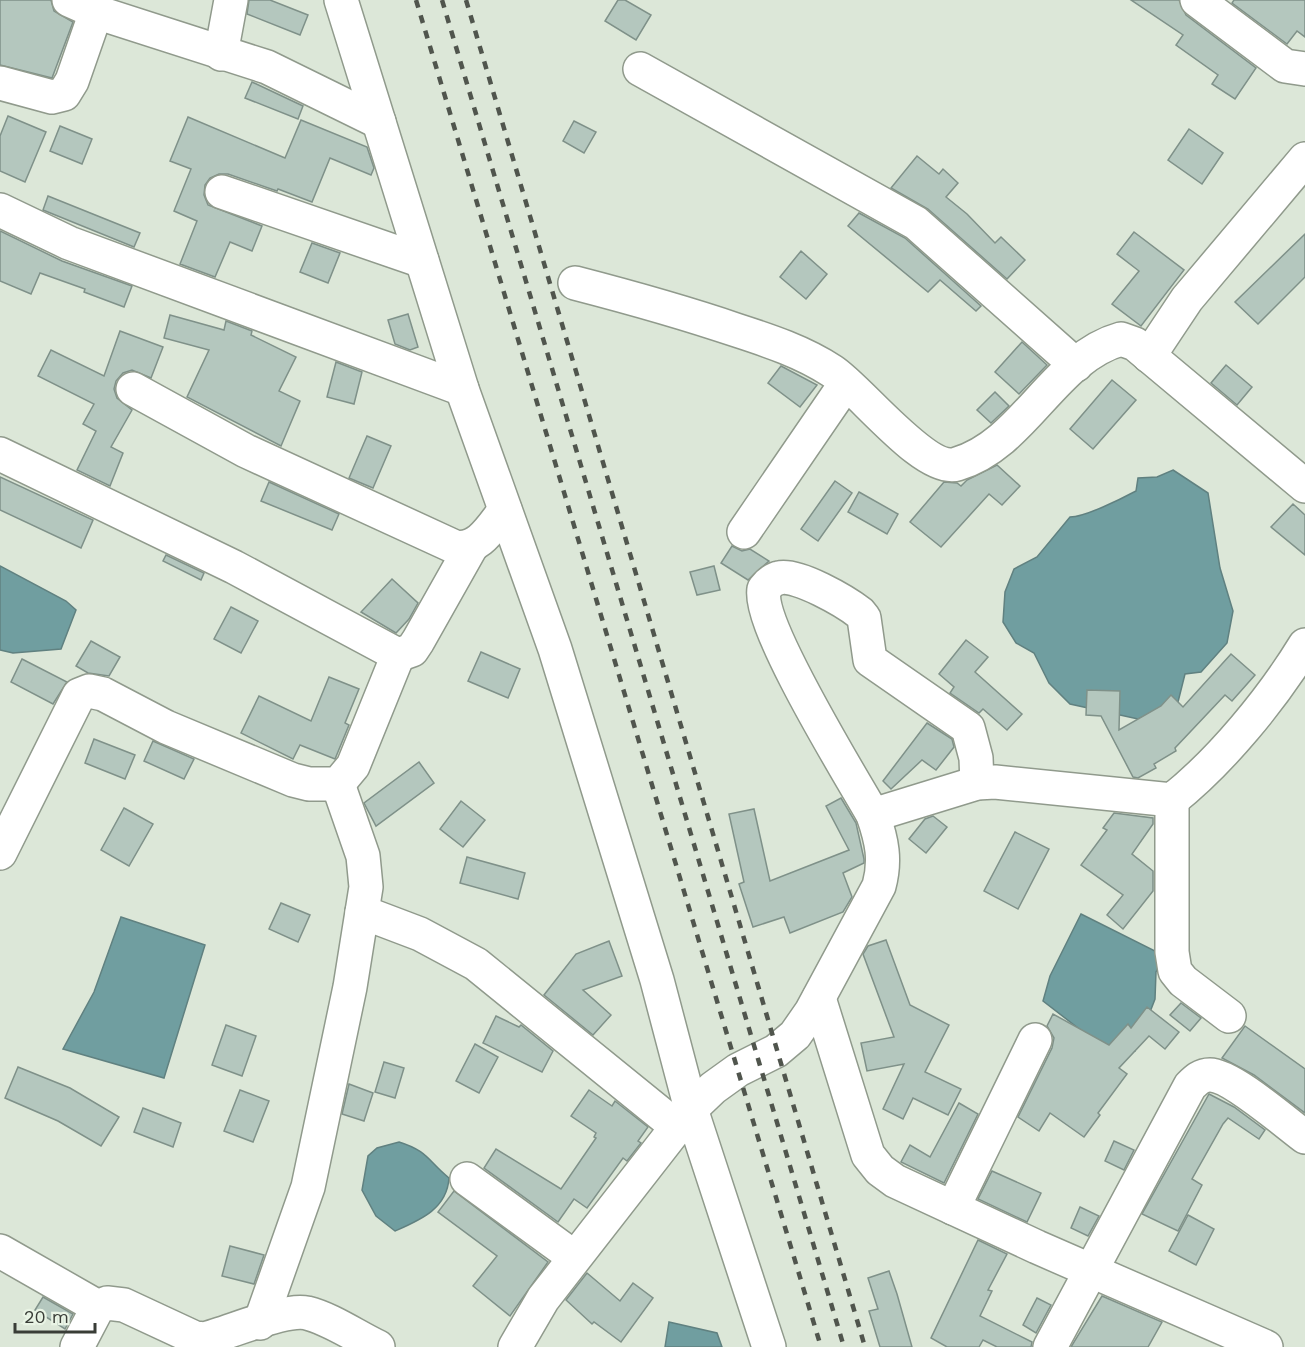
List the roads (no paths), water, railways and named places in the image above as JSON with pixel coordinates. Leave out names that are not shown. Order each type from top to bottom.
[{"type":"street","points":[[221,54],[231,0]]},
{"type":"street","points":[[341,0],[462,389],[555,649],[600,793],[657,980],[684,1118],[769,1347]]},
{"type":"street","points":[[1197,0],[1285,66],[1305,69]]},
{"type":"street","points":[[0,83],[52,97],[64,94],[72,81],[86,5],[221,54],[267,67],[379,122]]},
{"type":"street","points":[[1305,46],[1300,56],[1305,69]]},
{"type":"street","points":[[640,69],[916,222],[1076,365]]},
{"type":"street","points":[[1149,356],[1186,299],[1305,159]]},
{"type":"street","points":[[222,192],[422,261]]},
{"type":"street","points":[[0,210],[103,256],[462,389]]},
{"type":"street","points":[[575,283],[715,323],[778,344],[834,372],[927,456],[946,466],[957,464],[980,453],[999,440],[1076,365],[1094,351],[1121,339],[1135,344],[1305,486]]},
{"type":"street","points":[[744,532],[846,383]]},
{"type":"street","points":[[133,389],[273,464],[455,548],[471,547]]},
{"type":"street","points":[[0,454],[234,567],[398,655]]},
{"type":"street","points":[[338,784],[352,766],[398,655],[412,650],[471,547],[505,510]]},
{"type":"street","points":[[514,1347],[543,1299],[574,1257],[684,1118],[713,1088],[738,1070],[776,1051],[795,1035],[819,998],[879,886],[885,865],[881,840],[873,815],[795,676],[764,608],[764,589],[778,578],[789,578],[814,587],[860,613],[864,618],[870,660],[968,728],[976,758],[977,783]]},
{"type":"street","points":[[873,815],[977,783],[1006,783],[1172,800],[1192,784],[1238,734],[1305,645]]},
{"type":"street","points":[[0,853],[76,700],[89,692],[103,694],[166,728],[293,780],[309,784],[338,784]]},
{"type":"street","points":[[260,1323],[308,1187],[350,987],[366,887],[363,856],[338,784]]},
{"type":"street","points":[[1172,800],[1172,952],[1175,971],[1183,981],[1229,1016]]},
{"type":"street","points":[[362,912],[420,934],[476,964],[684,1118]]},
{"type":"street","points":[[819,998],[873,1163],[895,1180],[953,1208],[1266,1347]]},
{"type":"street","points":[[953,1208],[1035,1040]]},
{"type":"street","points":[[1050,1347],[1190,1086],[1197,1079],[1211,1075],[1234,1084],[1305,1137]]},
{"type":"street","points":[[467,1179],[574,1257]]},
{"type":"street","points":[[0,1251],[98,1307]]},
{"type":"street","points":[[77,1347],[98,1307],[107,1303],[124,1305],[189,1336],[210,1343],[290,1313],[306,1313],[378,1347]]},
{"type":"water","points":[[1173,470],[1208,493],[1220,568],[1233,611],[1227,643],[1201,672],[1185,674],[1178,702],[1138,719],[1070,704],[1049,683],[1034,653],[1016,643],[1003,622],[1005,592],[1014,569],[1037,557],[1070,517],[1094,511],[1136,491],[1138,478],[1157,477]]},
{"type":"water","points":[[0,566],[66,601],[76,610],[61,649],[13,653],[0,650]]},
{"type":"water","points":[[1081,914],[1165,956],[1156,972],[1155,999],[1135,1051],[1100,1045],[1043,1001],[1050,976]]},
{"type":"water","points":[[121,917],[205,945],[164,1078],[63,1049],[94,992]]},
{"type":"water","points":[[399,1142],[422,1153],[449,1178],[443,1198],[431,1212],[395,1231],[376,1216],[362,1190],[368,1156],[377,1148]]},
{"type":"water","points":[[669,1322],[717,1333],[722,1347],[665,1347]]},
{"type":"railway","points":[[416,0],[821,1347]]},
{"type":"railway","points":[[442,0],[844,1347]]},
{"type":"railway","points":[[466,0],[865,1347]]}]
